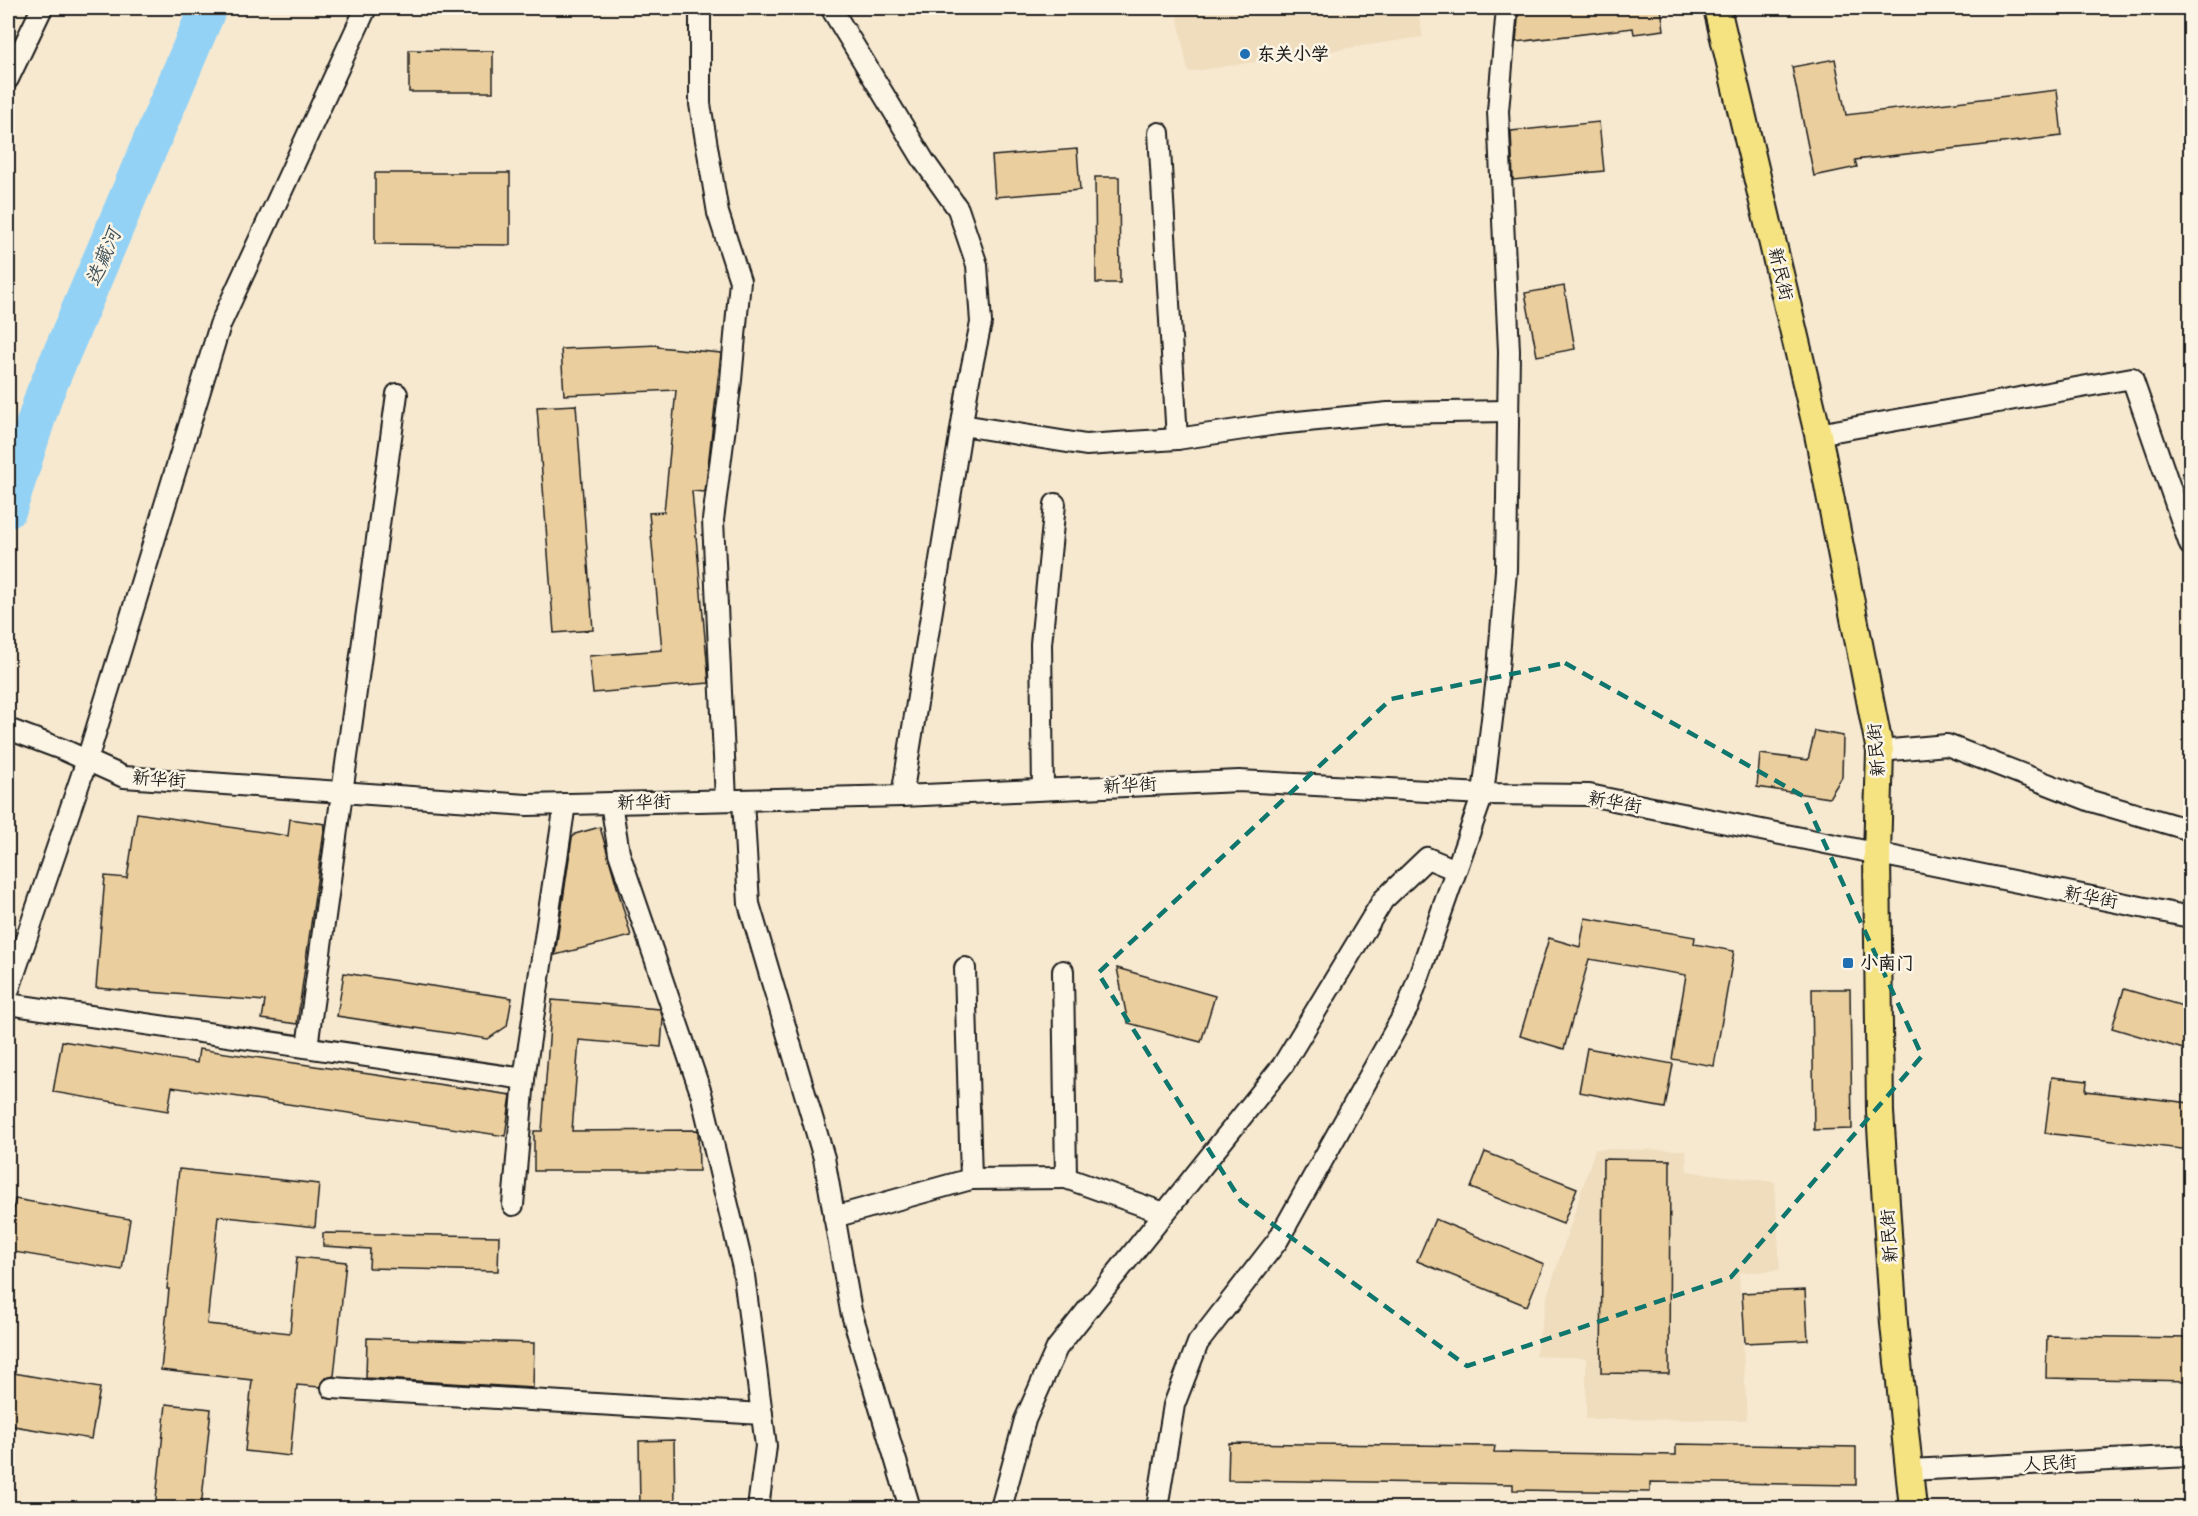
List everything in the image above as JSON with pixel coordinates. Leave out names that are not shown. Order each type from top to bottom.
[{"type":"main road","name":"新民街","points":[[1717,8],[1818,434],[1880,752],[1877,855],[1880,1112],[1894,1324],[1912,1509]]},
{"type":"street","points":[[8,79],[42,8]]},
{"type":"street","points":[[8,992],[87,760],[220,325],[366,8]]},
{"type":"street","points":[[700,8],[700,104],[717,213],[740,281],[731,380],[713,520],[735,800],[748,904],[824,1158],[851,1311],[910,1509]]},
{"type":"street","points":[[831,8],[924,161],[958,209],[977,265],[981,323],[962,424],[902,795]]},
{"type":"street","points":[[1157,1509],[1174,1405],[1198,1343],[1278,1240],[1408,1007],[1483,794],[1498,669],[1506,570],[1509,351],[1498,111],[1507,8]]},
{"type":"street","points":[[1159,133],[1177,439]]},
{"type":"street","points":[[1818,434],[2132,378],[2190,545]]},
{"type":"street","points":[[307,1047],[397,394]]},
{"type":"street","points":[[962,424],[1086,445],[1177,439],[1277,424],[1388,413],[1508,411]]},
{"type":"street","points":[[1043,789],[1041,644],[1055,504]]},
{"type":"street","name":"新华街","points":[[8,729],[64,750],[124,777],[527,805],[902,795],[1239,780],[1483,794],[1589,795],[2190,917]]},
{"type":"street","points":[[1880,752],[1947,745],[2091,801],[2190,830]]},
{"type":"street","points":[[611,803],[620,853],[700,1093],[743,1268],[766,1446],[758,1509]]},
{"type":"street","points":[[513,1204],[524,1079],[565,804]]},
{"type":"street","points":[[1001,1509],[1024,1420],[1057,1348],[1283,1065],[1383,900],[1427,858],[1456,870]]},
{"type":"street","points":[[964,968],[971,1179]]},
{"type":"street","points":[[1063,971],[1066,1178]]},
{"type":"street","points":[[8,1004],[524,1079]]},
{"type":"street","points":[[834,1217],[971,1179],[1066,1178],[1164,1213]]},
{"type":"street","points":[[332,1388],[762,1414]]},
{"type":"street","name":"人民街","points":[[1909,1470],[2190,1456]]},
{"type":"highlighted area","points":[[1565,663],[1803,796],[1922,1056],[1731,1277],[1467,1366],[1241,1201],[1098,973],[1391,699]]},
{"type":"shaded area","name":"东关小学","points":[[1176,8],[1417,8],[1423,37],[1188,72]]},
{"type":"shaded area","points":[[1595,1149],[1686,1150],[1687,1171],[1775,1182],[1780,1270],[1739,1273],[1747,1420],[1586,1419],[1586,1358],[1535,1356],[1547,1297]]},
{"type":"building","points":[[1519,8],[1661,8],[1664,30],[1634,34],[1633,28],[1516,42]]},
{"type":"building","points":[[409,50],[493,51],[493,92],[409,92]]},
{"type":"building","points":[[1835,59],[1846,115],[2057,90],[2062,136],[1855,160],[1857,167],[1814,176],[1792,67]]},
{"type":"building","points":[[1599,122],[1604,171],[1513,180],[1511,131]]},
{"type":"building","points":[[1077,149],[1080,190],[995,197],[992,156]]},
{"type":"building","points":[[375,173],[510,173],[510,245],[375,244]]},
{"type":"building","points":[[1095,177],[1119,177],[1120,283],[1096,283]]},
{"type":"building","points":[[1564,286],[1575,349],[1537,356],[1525,293]]},
{"type":"building","points":[[658,345],[658,347],[721,353],[705,492],[692,491],[709,683],[593,693],[589,656],[662,650],[649,513],[664,512],[676,390],[564,395],[561,349]]},
{"type":"building","points":[[576,405],[593,630],[554,633],[537,407]]},
{"type":"building","points":[[1815,731],[1843,736],[1842,777],[1829,798],[1757,787],[1760,754],[1808,760]]},
{"type":"building","points":[[137,813],[288,836],[290,819],[325,824],[297,1024],[262,1019],[265,1001],[96,988],[105,876],[127,878]]},
{"type":"building","points":[[600,827],[631,936],[555,955],[572,838],[575,834]]},
{"type":"building","points":[[1585,918],[1695,937],[1694,944],[1734,951],[1714,1066],[1672,1059],[1686,975],[1589,959],[1564,1049],[1520,1036],[1549,938],[1580,947]]},
{"type":"building","points":[[1117,968],[1215,996],[1201,1042],[1128,1023]]},
{"type":"building","points":[[344,973],[512,998],[507,1026],[488,1039],[337,1016]]},
{"type":"building","points":[[1812,989],[1850,989],[1852,1129],[1814,1130]]},
{"type":"building","points":[[2124,989],[2190,1008],[2190,1051],[2112,1028]]},
{"type":"building","points":[[552,1000],[660,1009],[663,1019],[661,1047],[579,1040],[572,1131],[698,1130],[699,1171],[534,1171],[534,1131],[542,1131]]},
{"type":"building","points":[[62,1041],[197,1063],[199,1049],[511,1095],[505,1136],[172,1087],[168,1111],[53,1092]]},
{"type":"building","points":[[1587,1048],[1673,1064],[1665,1108],[1579,1092]]},
{"type":"building","points":[[2052,1077],[2087,1081],[2086,1091],[2190,1103],[2190,1150],[2045,1133]]},
{"type":"building","points":[[1485,1152],[1577,1188],[1563,1224],[1471,1188]]},
{"type":"building","points":[[1603,1159],[1670,1160],[1669,1374],[1601,1373]]},
{"type":"building","points":[[179,1169],[319,1184],[315,1227],[218,1216],[207,1324],[290,1333],[297,1257],[346,1262],[334,1376],[326,1378],[320,1387],[297,1385],[290,1456],[245,1451],[252,1380],[161,1370]]},
{"type":"building","points":[[15,1199],[130,1219],[122,1270],[8,1251]]},
{"type":"building","points":[[1435,1219],[1544,1264],[1527,1306],[1417,1261]]},
{"type":"building","points":[[323,1233],[499,1236],[498,1271],[369,1268],[370,1249],[323,1246]]},
{"type":"building","points":[[1805,1290],[1808,1340],[1745,1343],[1742,1293]]},
{"type":"building","points":[[2047,1336],[2190,1338],[2190,1381],[2046,1378]]},
{"type":"building","points":[[367,1338],[534,1343],[533,1388],[366,1378]]},
{"type":"building","points":[[8,1372],[100,1388],[91,1439],[8,1425]]},
{"type":"building","points":[[166,1404],[211,1409],[201,1509],[155,1509]]},
{"type":"building","points":[[674,1440],[675,1509],[640,1509],[639,1441]]},
{"type":"building","points":[[1229,1443],[1495,1446],[1494,1452],[1676,1455],[1676,1444],[1856,1447],[1856,1485],[1650,1482],[1650,1492],[1513,1490],[1513,1484],[1228,1480]]},
{"type":"waterway","name":"迭藏河","points":[[8,509],[44,395],[208,8]]},
{"type":"place","name":"东关小学","points":[[1245,54]]},
{"type":"place","name":"小南门","points":[[1848,963]]}]
